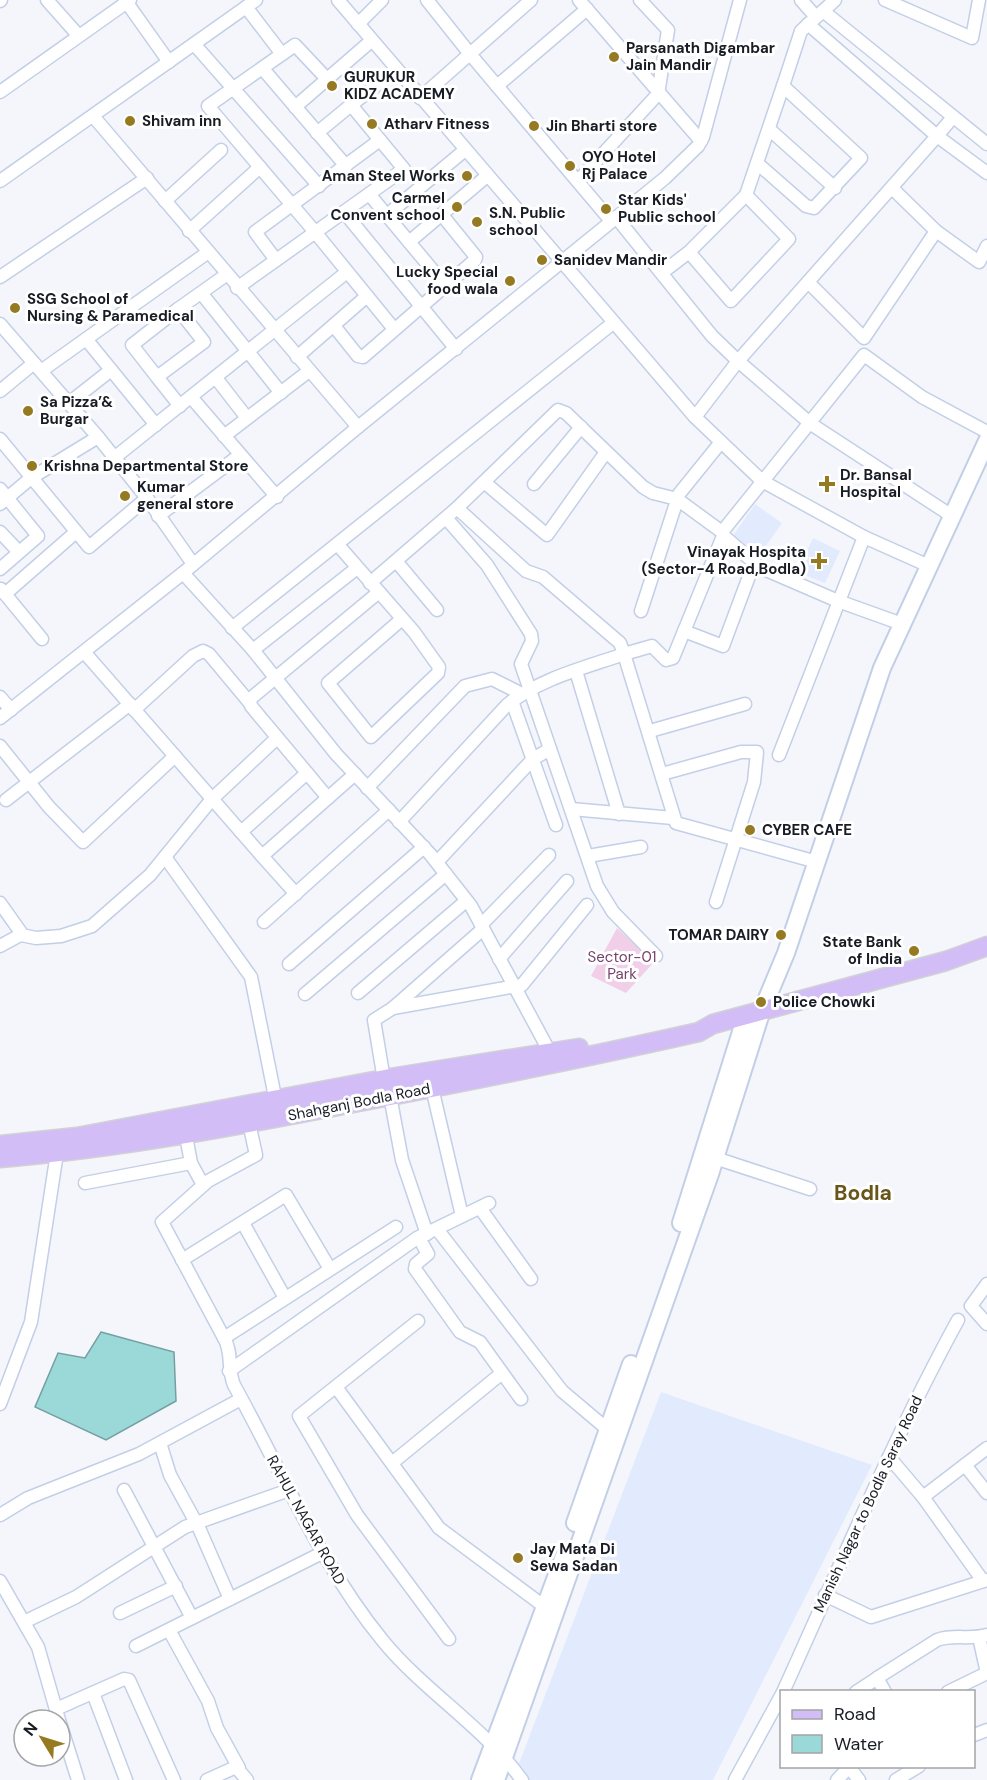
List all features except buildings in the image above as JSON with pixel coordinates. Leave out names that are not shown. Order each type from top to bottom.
[{"type":"main road","points":[[480,1780],[499,1751],[612,1434],[704,1156],[754,1014],[786,953],[882,668],[987,441]]},
{"type":"main road","name":"Shahganj Bodla Road","points":[[0,1158],[186,1136],[249,1123],[341,1097],[699,1032],[713,1024],[946,961],[987,946]]},
{"type":"main road","points":[[496,1780],[499,1751],[545,1607],[715,1158],[754,1014]]},
{"type":"main road","name":"Shahganj Bodla Road","points":[[387,1088],[432,1088],[553,1059]]},
{"type":"main road","name":"Shahganj Bodla Road","points":[[0,1145],[77,1137],[276,1102],[341,1097]]},
{"type":"street","points":[[46,0],[78,35]]},
{"type":"street","points":[[338,0],[695,417],[762,482],[864,537],[928,566]]},
{"type":"street","points":[[358,24],[382,0]]},
{"type":"street","points":[[427,0],[578,181],[663,272],[712,336],[811,424],[952,516]]},
{"type":"street","points":[[420,98],[531,0]]},
{"type":"street","points":[[578,181],[658,93],[668,30],[640,0]]},
{"type":"street","points":[[0,718],[85,653],[277,497],[357,427],[665,178],[701,141],[740,0]]},
{"type":"street","points":[[801,0],[816,18],[937,136],[987,173]]},
{"type":"street","points":[[663,272],[689,252],[746,195],[801,31],[836,0]]},
{"type":"street","points":[[885,0],[972,38],[976,1]]},
{"type":"street","points":[[0,92],[127,1],[169,62]]},
{"type":"street","points":[[0,182],[251,3],[282,54]]},
{"type":"street","points":[[497,86],[583,4],[701,141]]},
{"type":"street","points":[[816,18],[987,144]]},
{"type":"street","points":[[295,107],[371,41]]},
{"type":"street","points":[[194,44],[319,186]]},
{"type":"street","points":[[327,79],[295,45],[208,106],[315,232],[393,329]]},
{"type":"street","points":[[262,69],[346,166]]},
{"type":"street","points":[[317,133],[396,70]]},
{"type":"street","points":[[757,163],[811,208],[819,206],[861,158],[783,86]]},
{"type":"street","points":[[237,288],[404,169],[351,105]]},
{"type":"street","points":[[93,116],[357,427]]},
{"type":"street","points":[[695,417],[738,361],[953,117]]},
{"type":"street","points":[[769,129],[835,188]]},
{"type":"street","points":[[276,260],[255,232],[380,140]]},
{"type":"street","points":[[165,201],[221,150]]},
{"type":"street","points":[[387,215],[465,150]]},
{"type":"street","points":[[189,231],[260,167]]},
{"type":"street","points":[[409,242],[487,176]]},
{"type":"street","points":[[0,277],[147,178]]},
{"type":"street","points":[[892,188],[936,231],[979,262],[987,246]]},
{"type":"street","points":[[369,194],[445,285]]},
{"type":"street","points":[[689,252],[728,299],[735,299],[789,241],[787,236],[746,195]]},
{"type":"street","points":[[344,212],[456,349]]},
{"type":"street","points":[[334,326],[361,357],[476,258],[442,215]]},
{"type":"street","points":[[808,282],[864,338],[936,231]]},
{"type":"street","points":[[0,391],[86,339],[207,253]]},
{"type":"street","points":[[114,458],[347,272]]},
{"type":"street","points":[[180,406],[132,345],[226,275]]},
{"type":"street","points":[[202,294],[281,393]]},
{"type":"street","points":[[297,357],[367,296]]},
{"type":"street","points":[[157,377],[204,342],[178,309]]},
{"type":"street","points":[[232,628],[613,323]]},
{"type":"street","points":[[0,324],[5,339],[37,367],[98,437],[147,498],[194,564]]},
{"type":"street","points":[[86,339],[156,425]]},
{"type":"street","points":[[399,822],[521,694],[576,671],[652,645],[666,660],[671,660],[723,534],[865,354],[922,397],[987,432]]},
{"type":"street","points":[[69,403],[111,370]]},
{"type":"street","points":[[224,436],[309,371]]},
{"type":"street","points":[[216,378],[247,418]]},
{"type":"street","points":[[191,398],[277,497]]},
{"type":"street","points":[[249,702],[252,695],[275,680],[374,588],[396,561],[457,508],[555,411],[566,413],[643,487],[653,493],[677,499],[723,534],[754,563],[838,601],[902,624]]},
{"type":"street","points":[[534,484],[581,427]]},
{"type":"street","points":[[0,569],[38,536],[2,497],[98,437]]},
{"type":"street","points":[[0,439],[89,547],[147,498]]},
{"type":"street","points":[[641,611],[682,488],[721,442]]},
{"type":"street","points":[[484,482],[548,535],[606,452]]},
{"type":"street","points":[[158,516],[240,455]]},
{"type":"street","points":[[457,508],[526,572],[543,577],[620,643],[650,731],[673,818],[680,826],[817,862]]},
{"type":"street","points":[[446,518],[489,567],[531,634],[532,641],[520,663],[521,694],[533,759],[556,825]]},
{"type":"street","points":[[0,532],[19,552]]},
{"type":"street","points":[[42,639],[2,591],[76,532]]},
{"type":"street","points":[[779,755],[864,537]]},
{"type":"street","points":[[338,545],[402,620],[437,664],[439,670],[371,737],[328,683],[402,620]]},
{"type":"street","points":[[396,561],[437,610]]},
{"type":"street","points":[[684,631],[723,646],[754,563]]},
{"type":"street","points":[[253,650],[357,568]]},
{"type":"street","points":[[183,573],[253,650],[275,680],[355,774],[437,862],[482,927],[553,1059]]},
{"type":"street","points":[[6,800],[28,781],[132,707],[193,656],[203,651],[209,654],[328,798]]},
{"type":"street","points":[[85,653],[296,894]]},
{"type":"street","points":[[576,671],[619,814]]},
{"type":"street","points":[[368,788],[465,686],[492,679],[521,694],[550,749],[597,886],[609,906],[656,956]]},
{"type":"street","points":[[0,697],[11,710]]},
{"type":"street","points":[[650,731],[745,704]]},
{"type":"street","points":[[0,946],[21,935],[36,938],[61,936],[92,926],[150,875],[212,799],[277,738]]},
{"type":"street","points":[[0,746],[82,842],[175,756]]},
{"type":"street","points":[[437,862],[533,759],[550,749]]},
{"type":"street","points":[[662,774],[710,759],[755,750],[754,782],[716,902]]},
{"type":"street","points":[[241,832],[307,773]]},
{"type":"street","points":[[262,856],[355,774]]},
{"type":"street","points":[[571,809],[673,818]]},
{"type":"street","points":[[264,922],[389,810]]},
{"type":"street","points":[[289,964],[424,847]]},
{"type":"street","points":[[588,856],[641,847]]},
{"type":"street","points":[[521,1399],[477,1339],[460,1332],[415,1269],[415,1266],[428,1252],[428,1233],[402,1160],[373,1022],[375,1018],[393,1008],[482,927],[549,855]]},
{"type":"street","points":[[165,858],[251,977],[276,1102]]},
{"type":"street","points":[[305,994],[446,874]]},
{"type":"street","points":[[499,959],[567,881]]},
{"type":"street","points":[[358,993],[466,901]]},
{"type":"street","points":[[0,903],[21,931],[21,935]]},
{"type":"street","points":[[393,1008],[522,985],[587,906]]},
{"type":"street","points":[[432,1088],[462,1216]]},
{"type":"street","points":[[186,1136],[191,1163],[203,1185],[256,1155],[249,1123]]},
{"type":"street","points":[[0,1404],[31,1322],[57,1153]]},
{"type":"street","points":[[715,1158],[810,1189]]},
{"type":"street","points":[[85,1183],[191,1163]]},
{"type":"street","name":"RAHUL NAGAR ROAD","points":[[203,1185],[162,1222],[230,1348],[229,1371],[241,1399],[322,1553],[336,1578],[385,1643],[499,1751],[522,1780]]},
{"type":"street","points":[[182,1260],[286,1195],[330,1269]]},
{"type":"street","points":[[229,1371],[428,1233],[484,1206],[531,1279]]},
{"type":"street","points":[[243,1223],[285,1298]]},
{"type":"street","points":[[224,1338],[396,1227]]},
{"type":"street","points":[[428,1233],[562,1391],[612,1434]]},
{"type":"street","points":[[987,1284],[971,1306],[987,1324]]},
{"type":"street","name":"Manish Nagar to Bodla Saray Road","points":[[783,1690],[923,1384],[958,1320]]},
{"type":"street","points":[[418,1321],[299,1416],[357,1515],[449,1639]]},
{"type":"street","points":[[392,1463],[502,1373]]},
{"type":"street","points":[[336,1387],[445,1534],[545,1607]]},
{"type":"street","points":[[0,1515],[28,1498],[139,1454],[241,1399]]},
{"type":"street","points":[[160,1443],[170,1476],[196,1523],[230,1599]]},
{"type":"street","points":[[924,1497],[987,1448]]},
{"type":"street","points":[[825,1595],[871,1617],[985,1580],[924,1497],[889,1457]]},
{"type":"street","points":[[965,1465],[987,1493]]},
{"type":"street","points":[[124,1490],[156,1545],[192,1618]]},
{"type":"street","points":[[24,1622],[76,1597],[156,1545],[196,1523],[289,1490]]},
{"type":"street","points":[[136,1646],[322,1553]]},
{"type":"street","points":[[0,1581],[38,1647],[55,1708]]},
{"type":"street","points":[[120,1613],[176,1586]]},
{"type":"street","points":[[169,1630],[208,1701],[217,1728],[247,1780]]},
{"type":"street","points":[[859,1690],[937,1640],[945,1637],[983,1636],[987,1673],[952,1690]]},
{"type":"street","points":[[879,1677],[878,1680],[884,1690]]},
{"type":"street","points":[[72,1708],[93,1693],[124,1679],[131,1682],[174,1780]]},
{"type":"street","points":[[93,1693],[126,1780]]},
{"type":"street","name":"Manish Nagar to Bodla Saray Road","points":[[735,1780],[780,1697]]},
{"type":"street","points":[[72,1761],[78,1780]]},
{"type":"street","points":[[207,1780],[234,1767],[239,1768]]},
{"type":"street","points":[[837,1780],[848,1768]]},
{"type":"street","points":[[850,1768],[859,1780]]},
{"type":"street","points":[[896,1780],[917,1768]]},
{"type":"shaded area","points":[[755,504],[782,523],[759,556],[732,537]]},
{"type":"shaded area","name":"Vinayak Hospita (Sector-4 Road,Bodla)","points":[[813,538],[840,551],[825,583],[797,572]]},
{"type":"shaded area","points":[[661,1392],[872,1465],[713,1780],[527,1780],[518,1766]]},
{"type":"green space","name":"Sector-01 Park","points":[[617,928],[654,962],[626,993],[591,976]]},
{"type":"water","points":[[101,1332],[174,1352],[176,1401],[106,1440],[35,1407],[58,1353],[85,1358]]},
{"type":"place","name":"Parsanath Digambar Jain Mandir","points":[[614,57]]},
{"type":"place","name":"GURUKUR KIDZ ACADEMY","points":[[332,86]]},
{"type":"place","name":"Shivam inn","points":[[130,121]]},
{"type":"place","name":"Atharv Fitness","points":[[372,124]]},
{"type":"place","name":"Jin Bharti store","points":[[534,126]]},
{"type":"place","name":"OYO Hotel Rj Palace","points":[[570,166]]},
{"type":"place","name":"Aman Steel Works","points":[[467,176]]},
{"type":"place","name":"Carmel Convent school","points":[[457,207]]},
{"type":"place","name":"Star Kids' Public school","points":[[606,209]]},
{"type":"place","name":"S.N. Public school","points":[[477,222]]},
{"type":"place","name":"Sanidev Mandir","points":[[542,260]]},
{"type":"place","name":"Lucky Special food wala","points":[[510,281]]},
{"type":"place","name":"SSG School of Nursing & Paramedical","points":[[15,308]]},
{"type":"place","name":"Sa Pizza’& Burgar","points":[[28,411]]},
{"type":"place","name":"Krishna Departmental Store","points":[[32,466]]},
{"type":"place","name":"Dr. Bansal Hospital","points":[[827,484]]},
{"type":"place","name":"Kumar general store","points":[[125,496]]},
{"type":"place","name":"Vinayak Hospita (Sector-4 Road,Bodla)","points":[[819,561]]},
{"type":"place","name":"CYBER CAFE","points":[[750,830]]},
{"type":"place","name":"TOMAR DAIRY","points":[[781,935]]},
{"type":"place","name":"State Bank of India","points":[[914,951]]},
{"type":"place","name":"Police Chowki","points":[[761,1002]]},
{"type":"place","name":"Jay Mata Di Sewa Sadan","points":[[518,1558]]},
{"type":"district","name":"Bodla","points":[[863,1193]]}]
